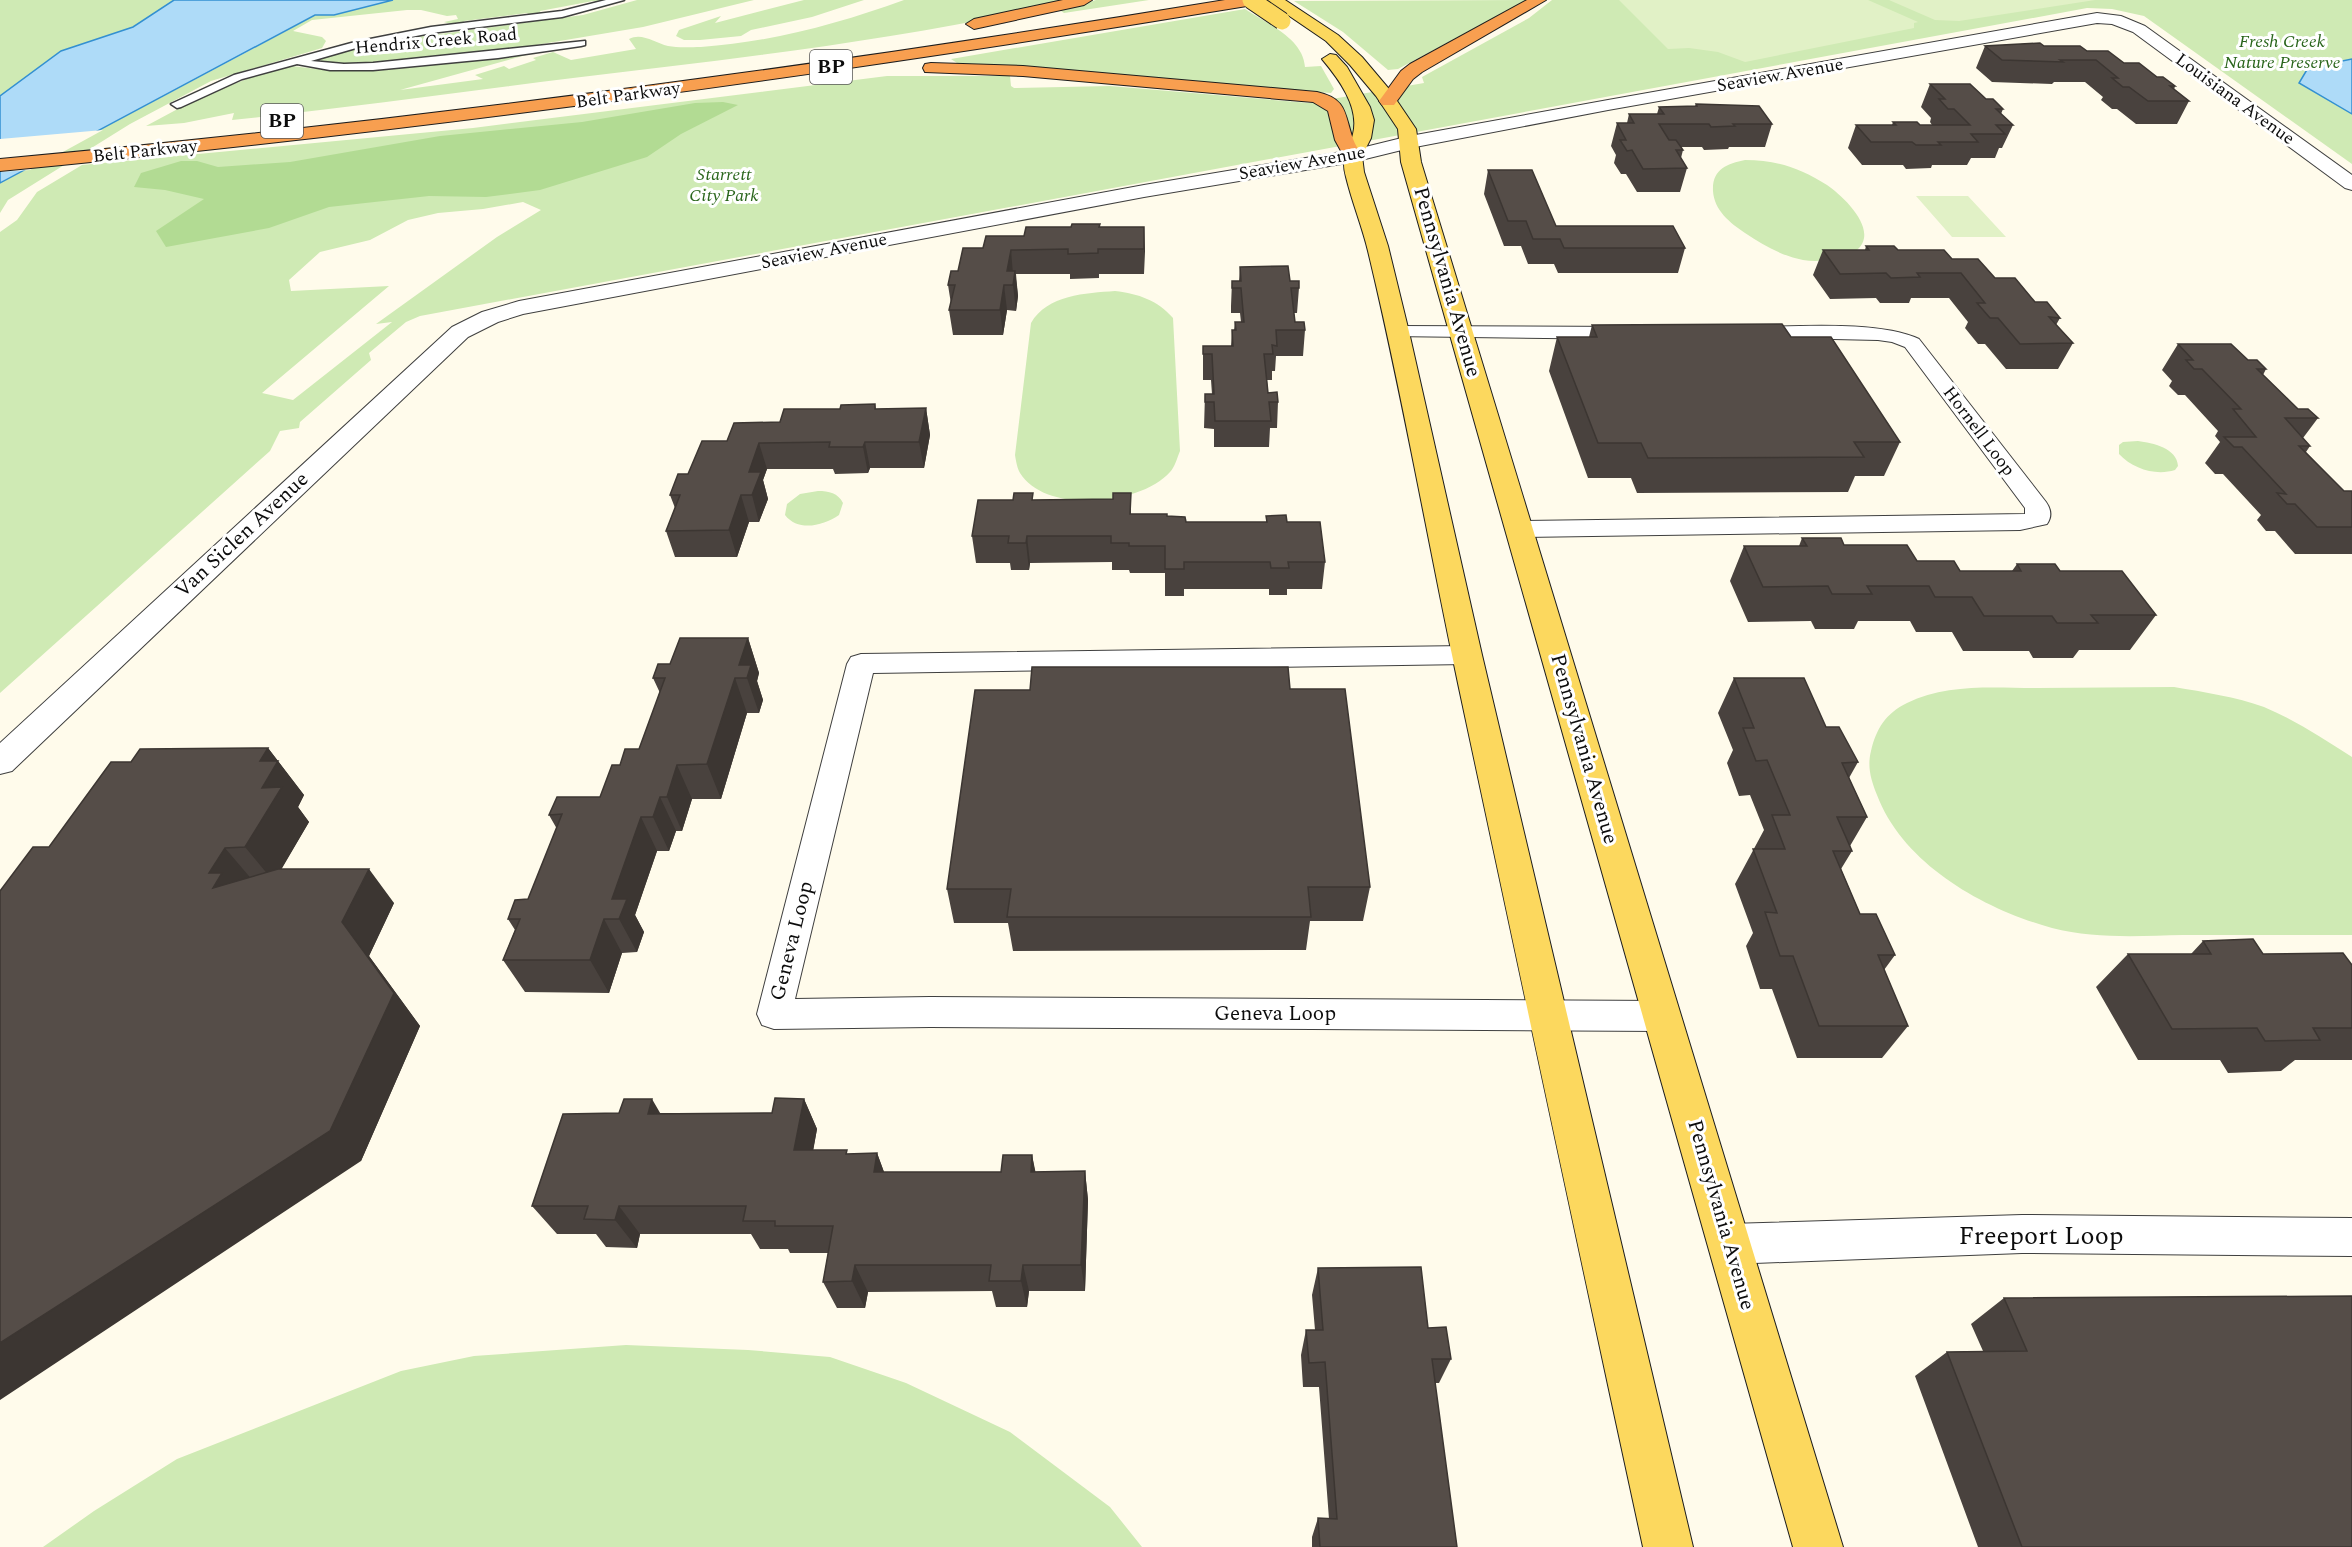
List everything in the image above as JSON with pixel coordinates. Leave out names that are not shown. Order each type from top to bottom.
[{"type":"highway","points":[[960,27],[1084,0]]},
{"type":"highway","name":"Belt Parkway","points":[[0,165],[131,152],[408,115],[1172,0]]},
{"type":"highway","name":"Belt Parkway","points":[[0,149],[408,115],[790,73],[1252,0]]},
{"type":"highway","points":[[1388,101],[1407,75],[1416,68],[1538,0]]},
{"type":"highway","points":[[408,115],[895,70],[1023,71],[1317,97],[1332,103],[1339,112],[1344,141],[1353,156]]},
{"type":"highway","points":[[408,115],[468,99]]},
{"type":"main road","points":[[1252,0],[1315,44],[1339,67],[1361,107],[1365,120],[1362,138],[1353,156],[1353,172],[1377,246],[1398,332],[1467,655],[1668,1547]]},
{"type":"main road","name":"Pennsylvania Avenue","points":[[1274,0],[1332,39],[1356,61],[1407,129],[1411,162],[1818,1547]]},
{"type":"street","name":"Hendrix Creek Road","points":[[177,104],[238,78],[294,60],[390,38],[535,18],[619,0]]},
{"type":"street","name":"Seaview Avenue","points":[[490,317],[519,308],[1144,191],[1353,156],[1410,142],[2074,22],[2097,18],[2115,19]]},
{"type":"street","name":"Louisiana Avenue","points":[[2115,19],[2139,29],[2352,184]]},
{"type":"street","name":"Hendrix Creek Road","points":[[294,60],[332,67],[370,66],[488,56],[581,43]]},
{"type":"street","name":"Van Siclen Avenue","points":[[0,762],[460,332],[490,317]]},
{"type":"street","points":[[1398,332],[1648,333]]},
{"type":"street","name":"Hornell Loop","points":[[1519,529],[2020,522],[2038,519],[2037,507],[1912,344],[1897,336],[1878,334],[1729,333]]},
{"type":"street","name":"Geneva Loop","points":[[1467,655],[861,664],[774,1014],[942,1012],[1662,1016]]},
{"type":"street","name":"Freeport Loop","points":[[1729,1244],[2022,1234],[2352,1237]]},
{"type":"green space","points":[[0,0],[174,0],[133,27],[61,51],[0,96]]},
{"type":"green space","points":[[393,0],[610,0],[540,11],[541,15],[530,16],[527,13],[464,21],[463,24],[454,25],[444,22],[458,19],[456,15],[447,16],[421,10],[312,20],[293,31],[322,37],[326,41],[322,48],[211,81],[130,124],[8,200],[0,213],[0,183],[315,15],[334,15]]},
{"type":"green space","points":[[637,0],[754,0],[643,27],[518,48],[403,61],[339,64],[322,62],[318,58],[387,41],[583,15]]},
{"type":"green space","points":[[804,0],[864,0],[812,17],[751,30],[741,36],[684,40],[676,36],[679,30],[721,16],[715,23]]},
{"type":"green space","points":[[904,0],[1074,0],[950,26],[762,55],[232,120],[234,113],[184,123],[146,126],[200,97],[283,65],[334,71],[537,52],[400,90],[483,79],[475,75],[504,66],[509,69],[553,52],[571,60],[636,49],[629,39],[634,37],[644,37],[668,46],[680,47],[727,45],[753,41],[804,31]]},
{"type":"green space","points":[[1096,0],[1149,0],[1064,13],[1061,11]]},
{"type":"green space","points":[[1527,0],[1398,69],[1388,70],[1343,32],[1294,1]]},
{"type":"green space","points":[[1552,0],[2352,0],[2352,164],[2144,16],[2112,9],[2087,8],[420,316],[406,322],[369,353],[371,360],[300,422],[299,428],[280,431],[270,451],[0,693],[0,232],[17,220],[37,192],[82,165],[473,128],[887,76],[1010,76],[1011,86],[1014,88],[1110,86],[1309,103],[1424,83],[1422,77],[1529,18]],"holes":[[[523,202],[541,210],[497,237],[376,324],[392,322],[293,400],[262,393],[389,286],[291,291],[289,280],[320,252],[370,240],[408,220],[438,213],[483,209]]]},
{"type":"green space","points":[[1619,0],[1868,0],[1918,22],[1914,23],[1914,28],[1745,62],[1718,52],[1689,48],[1668,49]]},
{"type":"green space","points":[[1889,0],[2095,0],[1959,21],[1935,20]]},
{"type":"green space","points":[[1245,9],[1291,40],[1303,57],[1305,67],[1321,66],[1334,89],[1331,93],[960,65],[951,59]]},
{"type":"green space","points":[[723,102],[738,105],[681,134],[647,157],[540,190],[486,197],[429,196],[329,207],[269,228],[166,247],[156,231],[204,199],[165,190],[134,187],[141,173],[181,161],[197,161],[218,167],[290,162],[440,136],[582,122],[695,103]]},
{"type":"green space","points":[[1745,160],[1788,166],[1827,185],[1850,205],[1857,215],[1862,224],[1863,243],[1856,251],[1848,255],[1808,261],[1773,250],[1739,229],[1716,204],[1713,184],[1715,177],[1722,169],[1732,163]]},
{"type":"green space","points":[[1916,196],[1968,196],[2006,237],[1952,237]]},
{"type":"green space","points":[[1115,291],[1147,299],[1161,307],[1173,318],[1180,451],[1170,472],[1156,483],[1138,492],[1094,501],[1071,500],[1050,495],[1033,486],[1020,473],[1015,455],[1031,323],[1047,306],[1057,301],[1068,297]]},
{"type":"green space","points":[[2138,441],[2157,445],[2169,451],[2177,460],[2178,466],[2175,470],[2168,472],[2153,472],[2131,464],[2119,454],[2119,445],[2123,442]]},
{"type":"green space","points":[[818,491],[833,493],[839,497],[843,503],[839,515],[811,526],[797,524],[785,515],[787,504],[800,494]]},
{"type":"green space","points":[[2174,687],[2264,707],[2298,724],[2352,757],[2352,935],[2117,936],[2068,932],[2026,920],[1973,896],[1926,862],[1889,820],[1873,784],[1870,757],[1879,729],[1893,712],[1922,697],[1938,692],[1971,688]]},
{"type":"green space","points":[[626,1345],[748,1350],[830,1357],[906,1383],[1010,1432],[1110,1507],[1142,1547],[43,1547],[94,1511],[177,1459],[401,1371],[474,1356]]},
{"type":"water","points":[[174,0],[393,0],[334,15],[315,15],[0,183],[0,96],[61,51],[133,27]]},
{"type":"water","points":[[2352,59],[2352,114],[2299,83],[2308,68]]},
{"type":"pier","points":[[103,130],[30,170],[0,172],[0,139]]},
{"type":"building","points":[[2040,43],[2044,46],[2080,46],[2087,51],[2108,51],[2124,63],[2139,63],[2157,77],[2163,77],[2175,86],[2170,86],[2189,101],[2148,101],[2129,87],[2123,87],[2112,78],[2118,78],[2096,60],[2060,60],[2063,62],[2002,60],[1985,46]]},
{"type":"building","points":[[1930,84],[1970,84],[1986,99],[1993,99],[2003,109],[1996,109],[2013,125],[1996,125],[2005,134],[1971,134],[1978,142],[1938,142],[1941,145],[1916,145],[1912,142],[1871,142],[1856,125],[1896,125],[1893,122],[1917,122],[1920,125],[1970,125],[1954,109],[1948,109],[1939,99],[1945,99]]},
{"type":"building","points":[[1696,104],[1759,106],[1772,124],[1733,124],[1735,126],[1711,127],[1709,124],[1659,124],[1669,140],[1676,140],[1683,150],[1676,150],[1687,168],[1643,169],[1632,150],[1627,151],[1620,140],[1626,140],[1617,123],[1634,123],[1629,114],[1664,114],[1659,107],[1697,106]]},
{"type":"building","points":[[1488,170],[1532,170],[1556,226],[1673,226],[1685,248],[1564,248],[1560,239],[1533,239],[1526,221],[1508,221]]},
{"type":"building","points":[[1072,224],[1100,224],[1099,227],[1144,227],[1144,249],[1098,249],[1098,253],[1068,254],[1068,249],[1011,250],[1007,271],[1015,271],[1013,285],[1004,285],[1000,310],[949,310],[955,285],[948,285],[951,271],[958,271],[963,248],[983,248],[986,236],[1024,236],[1026,227],[1071,227]]},
{"type":"building","points":[[1866,246],[1894,246],[1898,250],[1944,250],[1952,259],[1978,259],[1995,278],[2015,278],[2035,302],[2047,302],[2060,318],[2049,317],[2073,343],[2020,344],[1998,318],[1990,318],[1977,303],[1985,303],[1961,273],[1917,273],[1920,277],[1891,278],[1886,273],[1840,274],[1823,250],[1869,250]]},
{"type":"building","points":[[1288,266],[1290,281],[1299,281],[1299,288],[1291,288],[1295,322],[1304,322],[1305,330],[1276,330],[1277,346],[1272,345],[1273,354],[1264,354],[1268,393],[1277,392],[1278,402],[1269,402],[1271,421],[1215,421],[1214,402],[1205,402],[1205,394],[1214,394],[1212,354],[1203,354],[1203,346],[1233,346],[1232,330],[1236,330],[1235,322],[1244,322],[1241,288],[1232,288],[1232,281],[1241,281],[1240,267]]},
{"type":"building","points":[[1782,324],[1791,337],[1831,337],[1900,442],[1854,442],[1864,457],[1648,458],[1641,443],[1598,443],[1557,337],[1597,337],[1592,325]]},
{"type":"building","points":[[2178,344],[2231,344],[2248,360],[2257,360],[2266,369],[2257,369],[2298,409],[2308,409],[2318,418],[2285,418],[2310,446],[2299,446],[2344,491],[2352,491],[2352,527],[2317,527],[2295,504],[2287,504],[2277,493],[2286,494],[2242,447],[2234,447],[2224,437],[2256,437],[2233,409],[2241,409],[2202,369],[2194,369],[2186,360],[2193,360]]},
{"type":"building","points":[[875,404],[875,409],[926,408],[919,442],[865,442],[863,447],[829,447],[830,442],[759,443],[749,472],[761,472],[752,495],[741,495],[729,530],[666,531],[680,495],[670,495],[678,474],[688,474],[702,441],[727,441],[734,423],[780,422],[784,409],[840,409],[841,405]]},
{"type":"building","points":[[1014,493],[1033,493],[1032,500],[1113,499],[1113,493],[1131,493],[1130,514],[1167,514],[1167,516],[1185,517],[1186,522],[1267,522],[1266,516],[1286,515],[1287,522],[1320,522],[1325,562],[1288,562],[1289,568],[1271,568],[1270,562],[1184,562],[1184,569],[1165,569],[1165,546],[1129,546],[1129,543],[1111,543],[1111,536],[1027,536],[1026,543],[1008,543],[1009,536],[972,536],[978,500],[1013,500]]},
{"type":"building","points":[[1802,538],[1841,538],[1844,545],[1907,545],[1917,561],[1954,561],[1960,571],[2021,571],[2017,564],[2055,564],[2060,571],[2122,571],[2156,615],[2091,615],[2098,623],[2057,623],[2052,616],[1984,616],[1972,597],[1935,597],[1929,586],[1867,586],[1872,594],[1832,594],[1828,586],[1763,587],[1744,546],[1807,546]]},
{"type":"building","points":[[680,638],[748,638],[739,665],[751,665],[747,678],[735,678],[707,764],[677,765],[667,797],[660,797],[653,817],[641,817],[612,899],[627,899],[619,919],[604,919],[590,960],[503,960],[520,919],[508,919],[515,900],[528,899],[562,814],[549,815],[557,797],[600,797],[612,765],[620,765],[625,749],[639,749],[665,678],[653,678],[658,664],[670,664]]},
{"type":"building","points":[[1032,667],[1288,667],[1290,689],[1345,689],[1370,887],[1308,887],[1311,917],[1007,917],[1011,889],[947,889],[975,690],[1030,690]]},
{"type":"building","points":[[1734,678],[1804,678],[1826,727],[1839,727],[1858,762],[1842,763],[1867,817],[1837,817],[1852,851],[1833,851],[1860,914],[1876,914],[1895,955],[1878,955],[1908,1026],[1819,1026],[1793,956],[1780,956],[1765,912],[1777,913],[1753,849],[1785,849],[1772,815],[1790,815],[1767,760],[1756,761],[1743,728],[1754,728]]},
{"type":"building","points":[[268,748],[260,761],[278,761],[262,788],[282,787],[245,847],[225,848],[209,873],[222,873],[213,888],[278,869],[369,869],[342,922],[394,993],[330,1131],[0,1343],[0,891],[33,847],[49,847],[111,762],[131,762],[140,749]]},
{"type":"building","points":[[2253,939],[2263,954],[2343,953],[2352,965],[2352,1028],[2313,1028],[2320,1040],[2265,1041],[2257,1028],[2172,1029],[2128,954],[2211,954],[2203,941]]},
{"type":"building","points":[[775,1098],[804,1099],[794,1150],[847,1150],[846,1154],[877,1153],[874,1172],[1001,1172],[1003,1155],[1032,1155],[1031,1172],[1085,1171],[1081,1265],[1023,1265],[1021,1281],[989,1281],[991,1265],[855,1265],[852,1281],[823,1282],[833,1226],[775,1226],[775,1221],[743,1221],[746,1206],[619,1206],[615,1220],[584,1219],[588,1206],[532,1206],[563,1114],[619,1113],[624,1099],[652,1099],[648,1114],[772,1113]]},
{"type":"building","points":[[1421,1267],[1428,1328],[1446,1327],[1451,1359],[1432,1359],[1457,1547],[1320,1547],[1318,1518],[1337,1519],[1325,1362],[1309,1363],[1306,1330],[1323,1330],[1318,1268]]},
{"type":"building","points":[[2352,1296],[2352,1547],[2022,1547],[1947,1352],[2027,1351],[2004,1298]]},
{"type":"park label","name":"Fresh Creek Nature Preserve","points":[[2282,51]]},
{"type":"park label","name":"Starrett City Park","points":[[724,184]]}]
